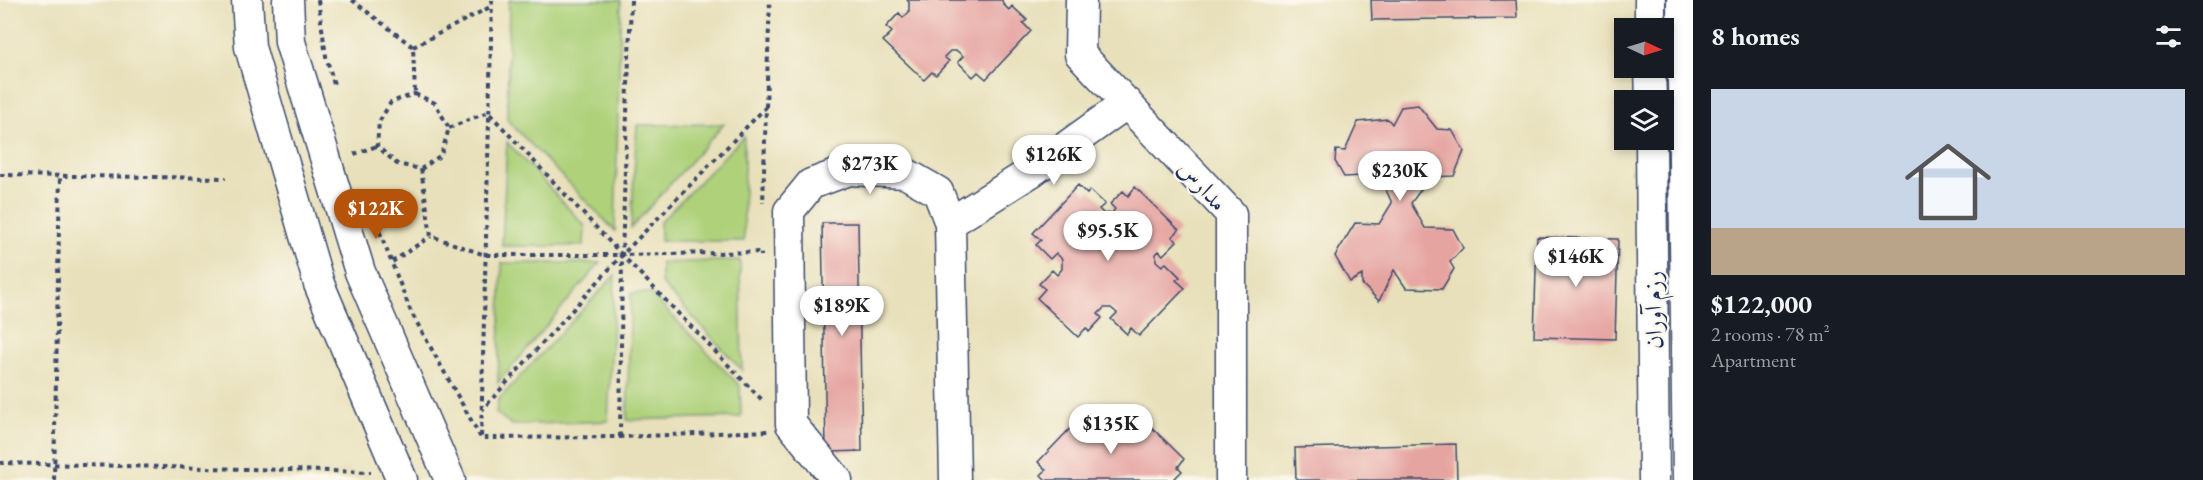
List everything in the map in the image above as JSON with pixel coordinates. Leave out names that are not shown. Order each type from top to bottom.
[{"type":"street","points":[[247,0],[250,47],[319,284],[400,476]]},
{"type":"street","points":[[288,0],[290,42],[360,272],[450,480]]},
{"type":"street","name":"مدارس","points":[[1081,0],[1080,54],[1231,214],[1231,480]]},
{"type":"street","points":[[1650,0],[1650,18]]},
{"type":"street","name":"رزم آوران","points":[[1682,0],[1688,480]]},
{"type":"street","points":[[950,223],[1031,172],[1127,103]]},
{"type":"street","name":"رزم آوران","points":[[1651,150],[1654,480]]},
{"type":"street","points":[[837,480],[773,426],[789,211],[811,184],[849,170],[905,173],[938,192],[950,223],[955,480]]},
{"type":"path","points":[[318,0],[326,56],[335,89]]},
{"type":"path","points":[[352,0],[414,47]]},
{"type":"path","points":[[481,438],[492,0]]},
{"type":"path","points":[[620,437],[622,255],[631,0]]},
{"type":"path","points":[[763,207],[770,0]]},
{"type":"path","points":[[414,47],[492,6]]},
{"type":"path","points":[[414,47],[415,94]]},
{"type":"path","points":[[415,94],[435,103],[448,128],[441,155],[421,169],[397,164],[377,146],[379,122],[391,102],[415,94]]},
{"type":"path","points":[[482,410],[622,255],[766,107]]},
{"type":"path","points":[[488,112],[622,255],[764,401]]},
{"type":"path","points":[[448,128],[488,112]]},
{"type":"path","points":[[351,143],[357,165]]},
{"type":"path","points":[[354,154],[377,146]]},
{"type":"path","points":[[421,169],[431,236]]},
{"type":"path","points":[[0,175],[226,178]]},
{"type":"path","points":[[54,480],[60,176]]},
{"type":"path","points":[[370,207],[411,312],[481,438]]},
{"type":"path","points":[[431,236],[485,255],[761,252]]},
{"type":"path","points":[[391,262],[431,236]]},
{"type":"path","points":[[762,241],[762,263]]},
{"type":"path","points":[[764,390],[764,412]]},
{"type":"path","points":[[481,438],[620,437],[773,426]]},
{"type":"path","points":[[0,463],[400,476]]},
{"type":"green space","points":[[509,0],[621,0],[615,231],[507,120]]},
{"type":"green space","points":[[724,124],[631,228],[637,125]]},
{"type":"green space","points":[[744,136],[744,241],[660,241],[660,222]]},
{"type":"green space","points":[[507,142],[585,226],[584,246],[502,246]]},
{"type":"green space","points":[[740,260],[742,370],[661,283],[661,263]]},
{"type":"green space","points":[[502,263],[600,263],[498,383]]},
{"type":"green space","points":[[615,275],[608,421],[512,425],[496,413],[498,400]]},
{"type":"green space","points":[[631,293],[650,293],[740,386],[741,417],[627,420]]},
{"type":"building","points":[[907,0],[1002,0],[1009,10],[1012,6],[1027,20],[1023,23],[1031,31],[986,79],[978,72],[973,77],[958,62],[963,56],[957,51],[950,51],[944,57],[949,61],[936,75],[932,72],[924,80],[883,41],[892,32],[886,27],[899,13],[903,18],[909,12]]},
{"type":"building","points":[[1371,0],[1516,0],[1517,18],[1372,20]]},
{"type":"building","points":[[1418,105],[1437,129],[1452,130],[1464,151],[1454,176],[1430,177],[1411,203],[1425,228],[1453,229],[1463,248],[1450,262],[1454,269],[1442,289],[1406,288],[1394,270],[1379,301],[1362,284],[1362,275],[1350,282],[1335,256],[1355,223],[1379,224],[1392,203],[1379,175],[1344,177],[1335,161],[1336,150],[1345,151],[1358,122],[1388,119],[1392,124],[1401,107]]},
{"type":"building","points":[[1078,185],[1087,194],[1090,190],[1105,204],[1099,209],[1104,214],[1112,213],[1115,209],[1110,204],[1123,191],[1128,196],[1135,187],[1179,230],[1172,237],[1177,241],[1163,255],[1159,251],[1156,254],[1156,261],[1162,266],[1166,263],[1180,277],[1176,280],[1185,288],[1139,336],[1131,328],[1127,334],[1111,319],[1117,313],[1111,308],[1104,308],[1098,314],[1102,318],[1089,332],[1086,328],[1078,337],[1037,298],[1045,289],[1039,284],[1052,270],[1057,275],[1062,269],[1062,259],[1056,253],[1050,259],[1036,245],[1041,240],[1033,233]]},
{"type":"building","points":[[822,223],[858,223],[862,451],[826,452]]},
{"type":"building","points":[[1537,237],[1618,239],[1615,339],[1534,337]]},
{"type":"building","points":[[1083,415],[1092,423],[1095,419],[1110,434],[1105,439],[1109,443],[1121,439],[1115,433],[1128,420],[1133,425],[1141,417],[1184,459],[1178,467],[1182,471],[1173,480],[1046,480],[1041,475],[1046,470],[1038,462]]},
{"type":"building","points":[[1456,444],[1457,480],[1296,480],[1295,448]]}]
